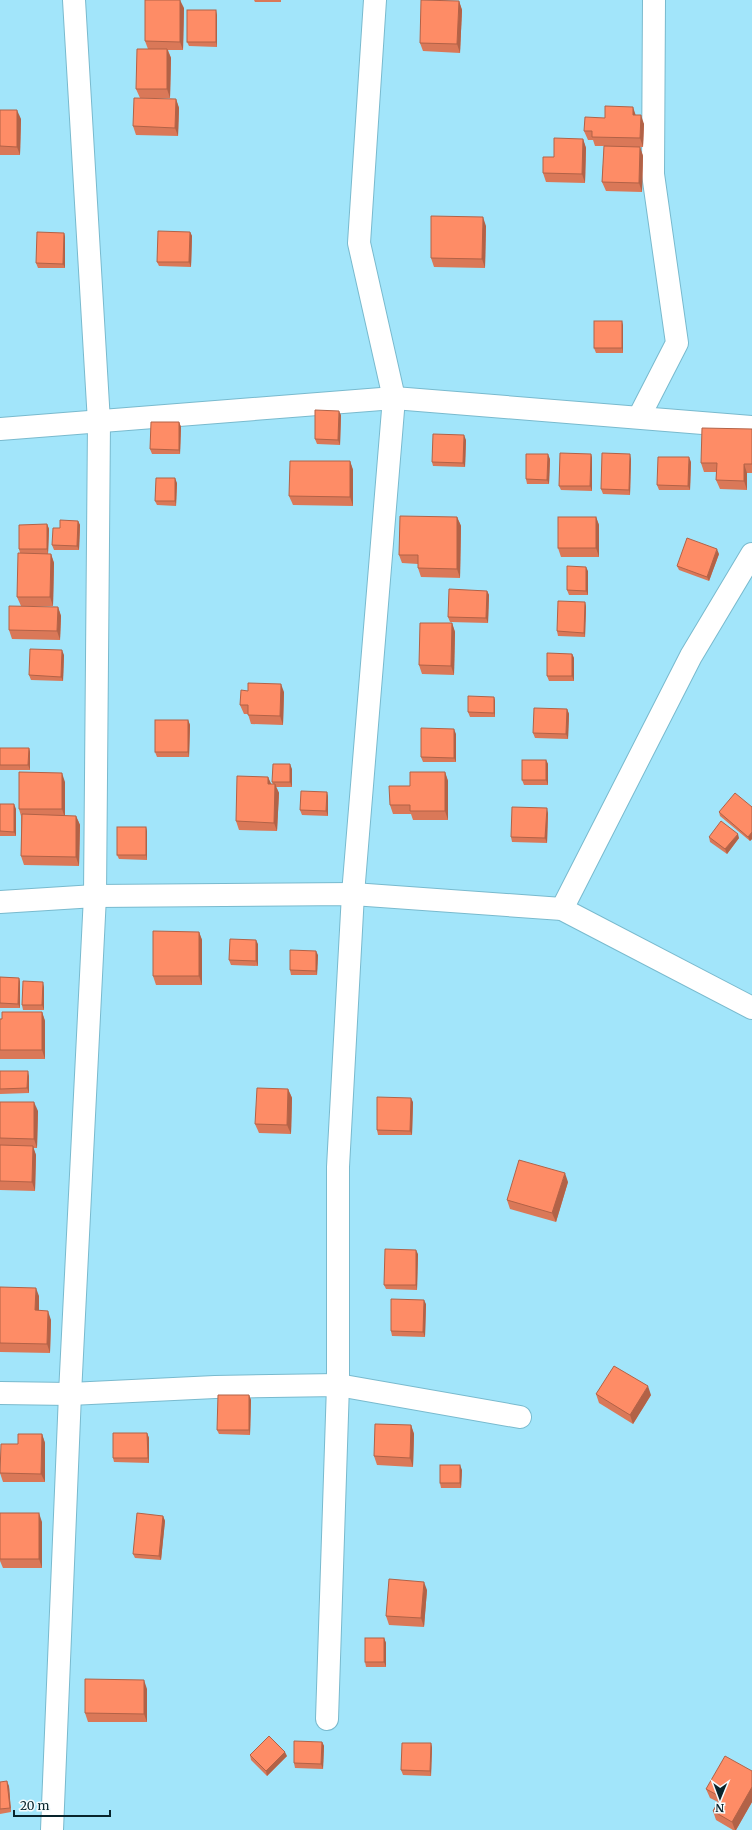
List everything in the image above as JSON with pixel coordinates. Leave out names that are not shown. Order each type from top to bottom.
[{"type":"street","points":[[52,1830],[70,1394],[95,896],[99,422],[74,0]]},
{"type":"street","points":[[327,1719],[338,1384],[338,1167],[352,894],[394,398],[359,243],[375,0]]},
{"type":"street","points":[[639,417],[677,343],[653,174],[654,0]]},
{"type":"street","points":[[0,429],[394,398],[752,427]]},
{"type":"street","points":[[562,909],[691,656],[751,560]]},
{"type":"street","points":[[0,902],[95,896],[352,894],[562,909],[752,1008]]},
{"type":"street","points":[[0,1393],[70,1394],[215,1387],[338,1384],[520,1417]]},
{"type":"building","points":[[145,0],[180,0],[180,42],[145,41]]},
{"type":"building","points":[[421,0],[459,1],[457,44],[420,43]]},
{"type":"building","points":[[187,10],[216,10],[216,42],[187,42]]},
{"type":"building","points":[[137,49],[167,49],[167,89],[136,89]]},
{"type":"building","points":[[134,98],[176,99],[175,128],[133,126]]},
{"type":"building","points":[[605,106],[633,107],[633,115],[641,115],[640,138],[592,137],[592,131],[584,131],[585,117],[605,118]]},
{"type":"building","points":[[0,110],[17,110],[17,147],[0,146]]},
{"type":"building","points":[[554,138],[583,139],[582,174],[543,173],[543,157],[554,157]]},
{"type":"building","points":[[604,146],[640,147],[639,183],[602,182]]},
{"type":"building","points":[[431,216],[483,217],[482,259],[431,258]]},
{"type":"building","points":[[158,231],[190,232],[189,262],[157,262]]},
{"type":"building","points":[[37,232],[64,233],[63,264],[36,263]]},
{"type":"building","points":[[594,321],[622,321],[622,348],[594,348]]},
{"type":"building","points":[[315,410],[339,411],[338,440],[315,439]]},
{"type":"building","points":[[151,422],[179,422],[179,450],[150,449]]},
{"type":"building","points":[[702,428],[752,429],[752,464],[744,464],[744,481],[716,480],[717,463],[701,463]]},
{"type":"building","points":[[433,434],[464,435],[463,463],[432,462]]},
{"type":"building","points":[[560,453],[591,454],[590,486],[559,486]]},
{"type":"building","points":[[602,453],[630,454],[629,490],[601,489]]},
{"type":"building","points":[[526,454],[548,454],[547,480],[526,479]]},
{"type":"building","points":[[658,457],[689,457],[688,486],[657,485]]},
{"type":"building","points":[[290,461],[350,461],[350,497],[289,496]]},
{"type":"building","points":[[156,478],[175,478],[175,501],[155,501]]},
{"type":"building","points":[[400,516],[457,517],[457,569],[418,568],[418,555],[399,555]]},
{"type":"building","points":[[558,517],[596,517],[596,548],[558,548]]},
{"type":"building","points":[[60,520],[78,521],[77,546],[52,545],[53,528],[60,528]]},
{"type":"building","points":[[47,524],[47,549],[19,549],[19,525]]},
{"type":"building","points":[[687,538],[717,549],[707,577],[677,566]]},
{"type":"building","points":[[18,553],[51,554],[50,597],[17,597]]},
{"type":"building","points":[[567,566],[586,567],[586,591],[567,590]]},
{"type":"building","points":[[449,589],[487,591],[486,618],[448,617]]},
{"type":"building","points":[[558,601],[585,602],[584,633],[557,631]]},
{"type":"building","points":[[9,606],[58,607],[57,631],[9,630]]},
{"type":"building","points":[[420,623],[452,623],[451,666],[419,665]]},
{"type":"building","points":[[30,649],[62,650],[61,677],[29,675]]},
{"type":"building","points":[[547,653],[572,654],[572,676],[547,676]]},
{"type":"building","points":[[248,683],[281,684],[280,716],[248,715],[248,705],[240,705],[241,690],[248,691]]},
{"type":"building","points":[[468,696],[494,697],[494,713],[468,712]]},
{"type":"building","points":[[534,708],[567,709],[566,734],[533,733]]},
{"type":"building","points":[[155,720],[188,720],[188,752],[155,752]]},
{"type":"building","points":[[421,728],[454,729],[454,758],[421,757]]},
{"type":"building","points":[[0,748],[29,748],[28,765],[0,765]]},
{"type":"building","points":[[522,760],[546,760],[546,780],[522,780]]},
{"type":"building","points":[[273,764],[290,764],[290,782],[272,782]]},
{"type":"building","points":[[19,772],[62,773],[62,809],[19,809]]},
{"type":"building","points":[[410,772],[445,772],[445,811],[410,811],[410,805],[390,805],[389,786],[410,786]]},
{"type":"building","points":[[237,776],[268,777],[268,784],[275,784],[274,823],[236,821]]},
{"type":"building","points":[[301,791],[327,792],[326,811],[300,810]]},
{"type":"building","points":[[735,793],[752,807],[752,832],[748,837],[719,812]]},
{"type":"building","points":[[0,804],[14,804],[14,832],[0,831]]},
{"type":"building","points":[[512,807],[547,808],[545,838],[511,837]]},
{"type":"building","points":[[22,814],[76,816],[76,857],[21,856]]},
{"type":"building","points":[[721,821],[738,834],[725,849],[709,837]]},
{"type":"building","points":[[117,827],[146,827],[146,855],[117,855]]},
{"type":"building","points":[[153,931],[199,932],[199,976],[153,976]]},
{"type":"building","points":[[230,939],[256,940],[256,961],[229,960]]},
{"type":"building","points":[[290,950],[316,951],[316,971],[290,970]]},
{"type":"building","points":[[0,977],[19,978],[18,1004],[0,1003]]},
{"type":"building","points":[[23,981],[43,982],[42,1005],[22,1005]]},
{"type":"building","points":[[2,1012],[42,1012],[42,1050],[0,1050],[0,1019],[2,1019]]},
{"type":"building","points":[[0,1071],[28,1071],[27,1088],[0,1089]]},
{"type":"building","points":[[257,1088],[288,1089],[287,1125],[255,1124]]},
{"type":"building","points":[[377,1097],[411,1098],[410,1131],[377,1130]]},
{"type":"building","points":[[0,1102],[34,1102],[34,1139],[0,1138]]},
{"type":"building","points":[[0,1145],[33,1146],[32,1182],[0,1181]]},
{"type":"building","points":[[519,1160],[565,1173],[552,1213],[507,1200]]},
{"type":"building","points":[[385,1249],[416,1250],[416,1285],[384,1285]]},
{"type":"building","points":[[0,1287],[36,1288],[35,1310],[48,1311],[47,1344],[0,1343]]},
{"type":"building","points":[[391,1299],[424,1300],[423,1332],[391,1331]]},
{"type":"building","points":[[614,1366],[648,1386],[630,1415],[596,1394]]},
{"type":"building","points":[[218,1395],[249,1395],[249,1430],[217,1430]]},
{"type":"building","points":[[375,1424],[411,1425],[410,1458],[374,1456]]},
{"type":"building","points":[[113,1433],[147,1433],[148,1458],[113,1458]]},
{"type":"building","points":[[18,1434],[42,1434],[41,1474],[0,1473],[1,1444],[18,1444]]},
{"type":"building","points":[[440,1465],[460,1465],[460,1483],[440,1483]]},
{"type":"building","points":[[0,1513],[39,1513],[39,1559],[0,1559]]},
{"type":"building","points":[[137,1513],[163,1516],[159,1556],[133,1554]]},
{"type":"building","points":[[389,1579],[424,1582],[421,1618],[386,1616]]},
{"type":"building","points":[[365,1638],[384,1638],[384,1662],[365,1662]]},
{"type":"building","points":[[85,1679],[144,1680],[144,1714],[85,1713]]},
{"type":"building","points":[[269,1736],[285,1752],[266,1771],[250,1755]]},
{"type":"building","points":[[294,1741],[322,1742],[321,1764],[294,1763]]},
{"type":"building","points":[[402,1743],[431,1743],[430,1771],[401,1770]]},
{"type":"building","points":[[725,1756],[752,1771],[752,1787],[732,1822],[713,1811],[721,1797],[706,1789]]},
{"type":"building","points":[[7,1781],[10,1808],[0,1809],[0,1782]]}]
